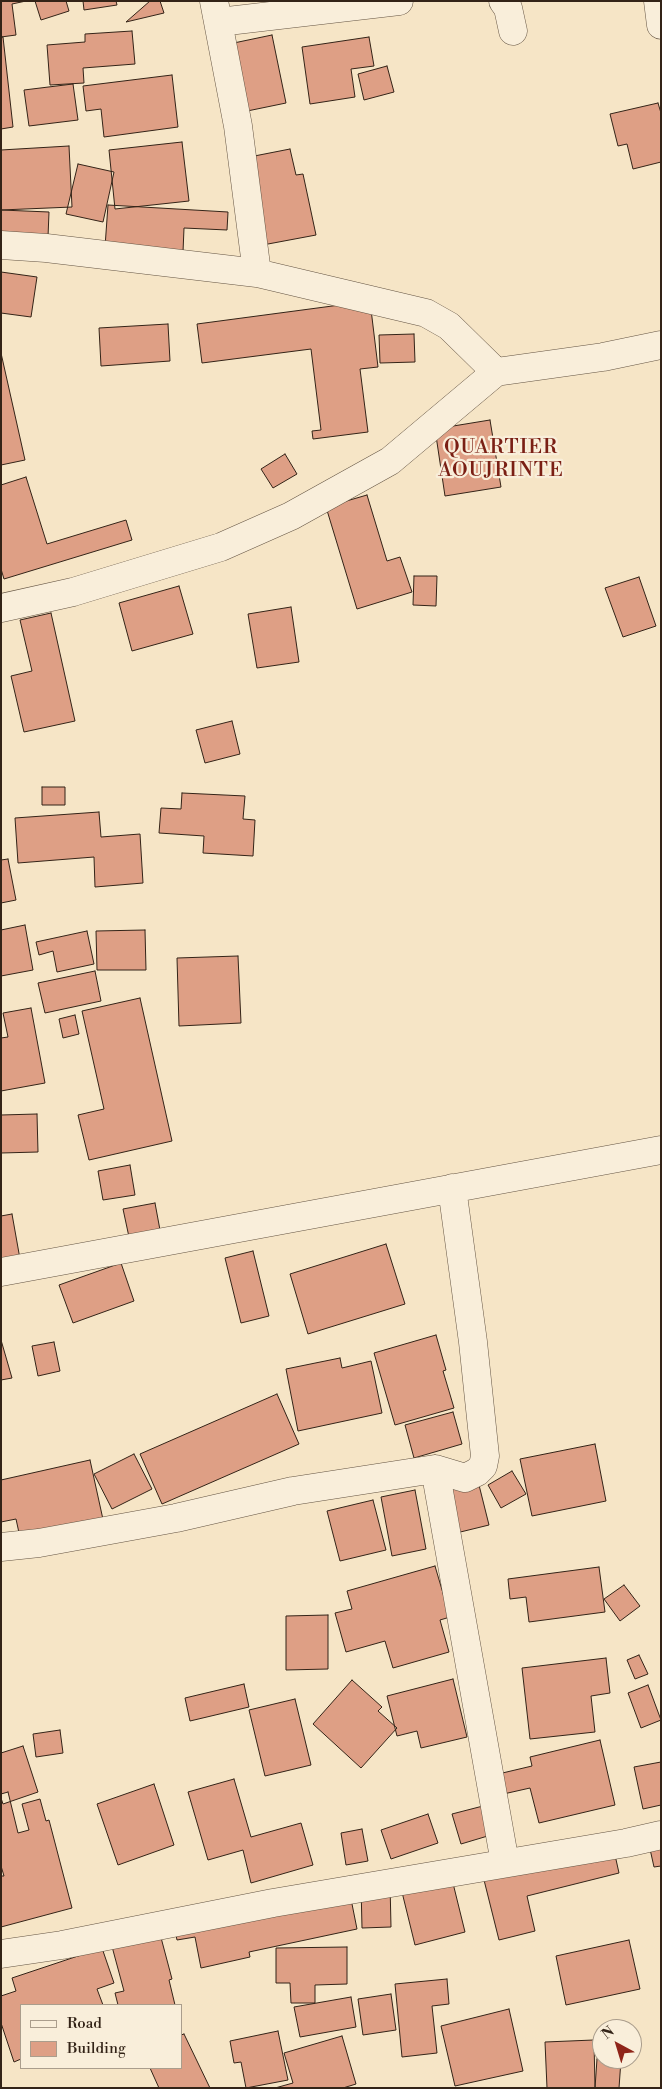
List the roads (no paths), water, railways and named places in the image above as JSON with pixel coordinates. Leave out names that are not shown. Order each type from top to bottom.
[{"type":"street","points":[[257,273],[238,126],[217,12],[399,1]]},
{"type":"street","points":[[504,1],[508,8],[513,31]]},
{"type":"street","points":[[658,1],[661,25]]},
{"type":"street","points":[[1,245],[85,252],[257,273],[426,313],[449,326],[496,372]]},
{"type":"street","points":[[1,608],[73,592],[220,547],[291,516],[390,461],[496,372],[661,346]]},
{"type":"street","points":[[1,1272],[661,1150]]},
{"type":"street","points":[[1,1547],[176,1518],[293,1491],[436,1469],[465,1478],[477,1472],[483,1466],[485,1456],[474,1342],[452,1188]]},
{"type":"street","points":[[436,1469],[505,1863]]},
{"type":"street","points":[[1,1954],[62,1945],[274,1902],[626,1843],[661,1835]]},
{"type":"district","name":"QUARTIER AOUJRINTE","points":[[501,460]]}]
